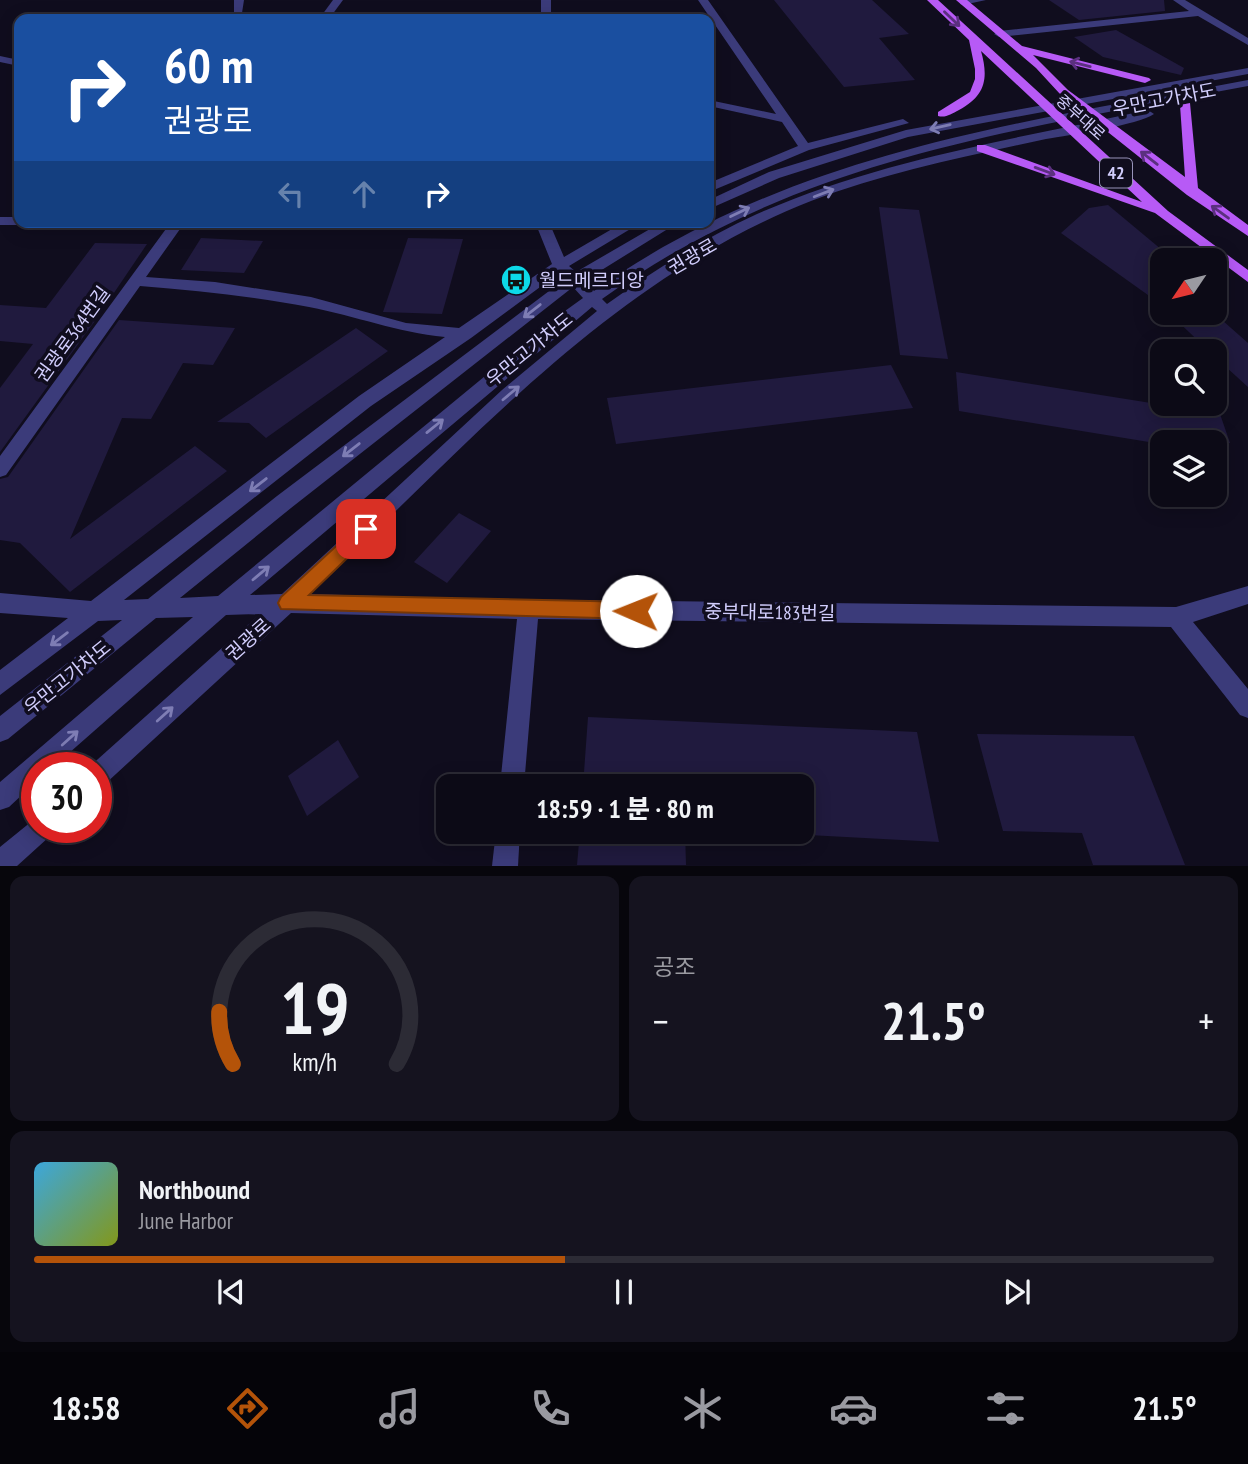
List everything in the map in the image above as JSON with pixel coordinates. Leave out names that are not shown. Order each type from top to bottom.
[{"type":"main road","name":"중부대로","points":[[932,0],[1034,98],[1163,214],[1248,277]]},
{"type":"main road","name":"중부대로","points":[[962,1],[1040,66],[1064,92],[1248,232]]},
{"type":"main road","points":[[943,114],[970,101],[979,91],[983,73],[972,39]]},
{"type":"main road","points":[[1015,47],[1145,80]]},
{"type":"main road","points":[[1186,106],[1192,192]]},
{"type":"main road","points":[[981,148],[1163,214]]},
{"type":"street","points":[[962,1],[981,0]]},
{"type":"street","points":[[1178,0],[1248,42]]},
{"type":"street","points":[[999,34],[1199,13]]},
{"type":"street","points":[[714,16],[806,147]]},
{"type":"street","points":[[0,73],[10,62]]},
{"type":"street","points":[[714,186],[806,147],[943,114],[1248,62]]},
{"type":"street","name":"우만고가차도","points":[[714,203],[774,175],[906,134],[1248,71]]},
{"type":"street","name":"우만고가차도","points":[[714,224],[759,203],[848,169],[925,146],[980,133],[1248,83]]},
{"type":"street","name":"권광로","points":[[112,762],[288,603],[502,400],[607,314],[671,267],[760,218],[859,179],[981,148],[1248,94]]},
{"type":"street","points":[[714,104],[787,120]]},
{"type":"street","name":"권광로364번길","points":[[0,470],[174,228]]},
{"type":"street","points":[[545,228],[560,265],[607,314]]},
{"type":"street","points":[[0,684],[365,401],[560,265],[625,228]]},
{"type":"street","name":"우만고가차도","points":[[0,731],[284,502],[562,287],[662,228]]},
{"type":"street","name":"우만고가차도","points":[[0,798],[162,656],[563,320],[619,280],[706,228]]},
{"type":"street","points":[[135,281],[215,287],[311,302],[406,328],[464,334]]},
{"type":"street","name":"중부대로183번길","points":[[0,603],[96,611],[288,603],[528,609],[1176,617],[1248,595]]},
{"type":"street","points":[[513,774],[528,609]]},
{"type":"street","points":[[1176,617],[1248,707]]},
{"type":"street","points":[[0,864],[23,843]]},
{"type":"street","points":[[505,866],[507,844]]},
{"type":"building","points":[[774,0],[872,0],[909,34],[879,38],[915,80],[844,87]]},
{"type":"building","points":[[1049,0],[1164,0],[1165,11],[1079,20]]},
{"type":"building","points":[[1116,30],[1184,68],[1181,75],[1103,57],[1074,37]]},
{"type":"building","points":[[1108,205],[1160,248],[1150,248],[1150,296],[1061,233],[1089,208]]},
{"type":"building","points":[[879,207],[919,210],[948,359],[900,355]]},
{"type":"building","points":[[201,238],[263,241],[244,273],[181,270]]},
{"type":"building","points":[[408,238],[463,239],[442,314],[383,312]]},
{"type":"building","points":[[95,243],[147,244],[0,452],[0,388],[33,344],[0,341],[0,305],[46,308]]},
{"type":"building","points":[[119,320],[235,328],[213,365],[183,363],[151,419],[122,418],[70,539],[195,446],[227,471],[70,592],[20,543],[0,540],[0,479],[8,477]]},
{"type":"building","points":[[1227,324],[1248,343],[1248,387],[1227,368],[1227,339],[1196,339],[1183,326]]},
{"type":"building","points":[[356,328],[388,351],[266,438],[249,423],[217,422]]},
{"type":"building","points":[[891,365],[913,408],[616,444],[607,398]]},
{"type":"building","points":[[956,372],[1150,403],[1150,416],[1221,416],[1226,430],[1150,430],[1150,442],[959,411]]},
{"type":"building","points":[[459,513],[491,531],[447,583],[414,562]]},
{"type":"building","points":[[588,717],[917,732],[939,842],[814,835],[814,774],[584,774]]},
{"type":"building","points":[[977,734],[1134,736],[1185,865],[1093,865],[1082,833],[1003,831]]},
{"type":"building","points":[[338,740],[359,777],[307,816],[288,776]]},
{"type":"building","points":[[579,844],[685,844],[686,865],[577,865]]},
{"type":"place","name":"월드메르디앙","points":[[516,280]]},
{"type":"route","points":[[366,529],[288,603],[636,611]]}]
